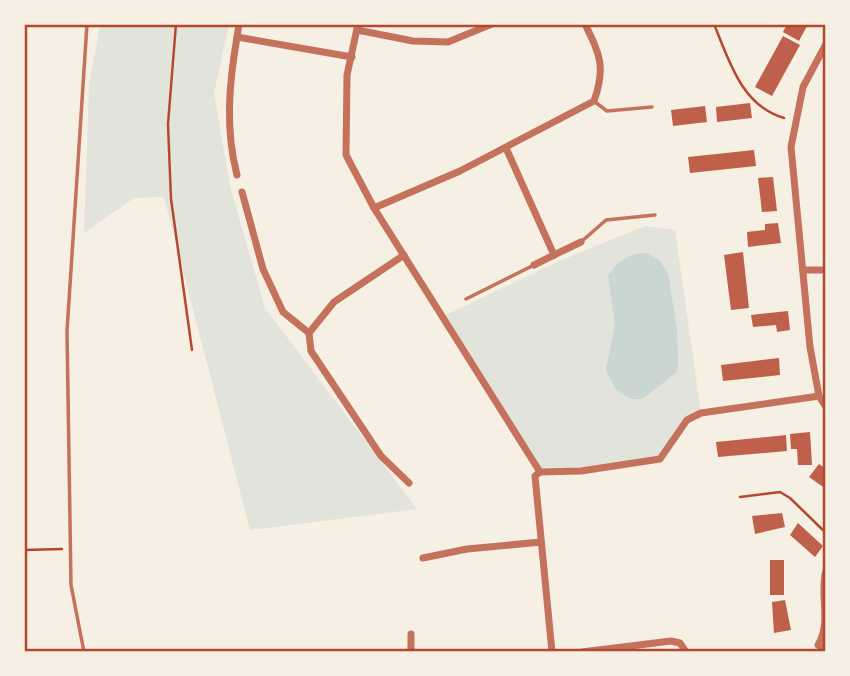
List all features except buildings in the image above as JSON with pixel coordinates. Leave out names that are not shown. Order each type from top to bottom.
[{"type":"street","points":[[237,176],[230,147],[229,83],[239,24]]},
{"type":"street","points":[[492,24],[448,42],[412,41],[358,27],[347,75],[346,155],[374,208],[540,472]]},
{"type":"street","points":[[374,208],[506,148],[594,101],[602,58],[585,24]]},
{"type":"street","points":[[237,37],[352,57]]},
{"type":"street","points":[[825,44],[803,87],[791,147],[810,347],[819,396],[825,407]]},
{"type":"street","points":[[506,148],[554,255]]},
{"type":"street","points":[[242,192],[264,269],[283,312],[309,333],[311,351],[381,456],[409,483]]},
{"type":"street","points":[[534,265],[581,242]]},
{"type":"street","points":[[309,333],[334,302],[404,255]]},
{"type":"street","points":[[803,270],[825,270]]},
{"type":"street","points":[[552,652],[535,476],[540,472],[593,470],[660,459],[687,420],[701,413],[819,396]]},
{"type":"street","points":[[423,558],[467,549],[541,542]]},
{"type":"street","points":[[825,570],[822,594],[825,634],[818,645],[825,649]]},
{"type":"street","points":[[411,634],[411,652]]},
{"type":"street","points":[[582,652],[671,642],[680,643],[686,652]]},
{"type":"lane","points":[[84,652],[71,584],[69,549],[67,331],[88,24]]},
{"type":"lane","points":[[594,101],[607,111],[652,107]]},
{"type":"lane","points":[[581,242],[606,220],[655,215]]},
{"type":"lane","points":[[466,299],[534,265]]},
{"type":"path","points":[[176,24],[168,124],[171,199],[192,350]]},
{"type":"path","points":[[714,24],[740,85],[769,113],[796,121]]},
{"type":"path","points":[[740,497],[780,492],[790,498],[825,533]]},
{"type":"path","points":[[24,550],[69,549]]},
{"type":"shaded area","points":[[100,25],[229,25],[214,93],[230,186],[265,308],[417,509],[250,530],[164,197],[134,198],[84,233],[89,86]]},
{"type":"shaded area","points":[[645,226],[675,230],[701,413],[687,420],[660,459],[540,472],[442,317],[557,262]]},
{"type":"shaded area","points":[[647,253],[659,260],[668,273],[677,329],[678,365],[676,373],[642,399],[632,399],[616,390],[606,370],[615,324],[608,275],[624,259]]}]
